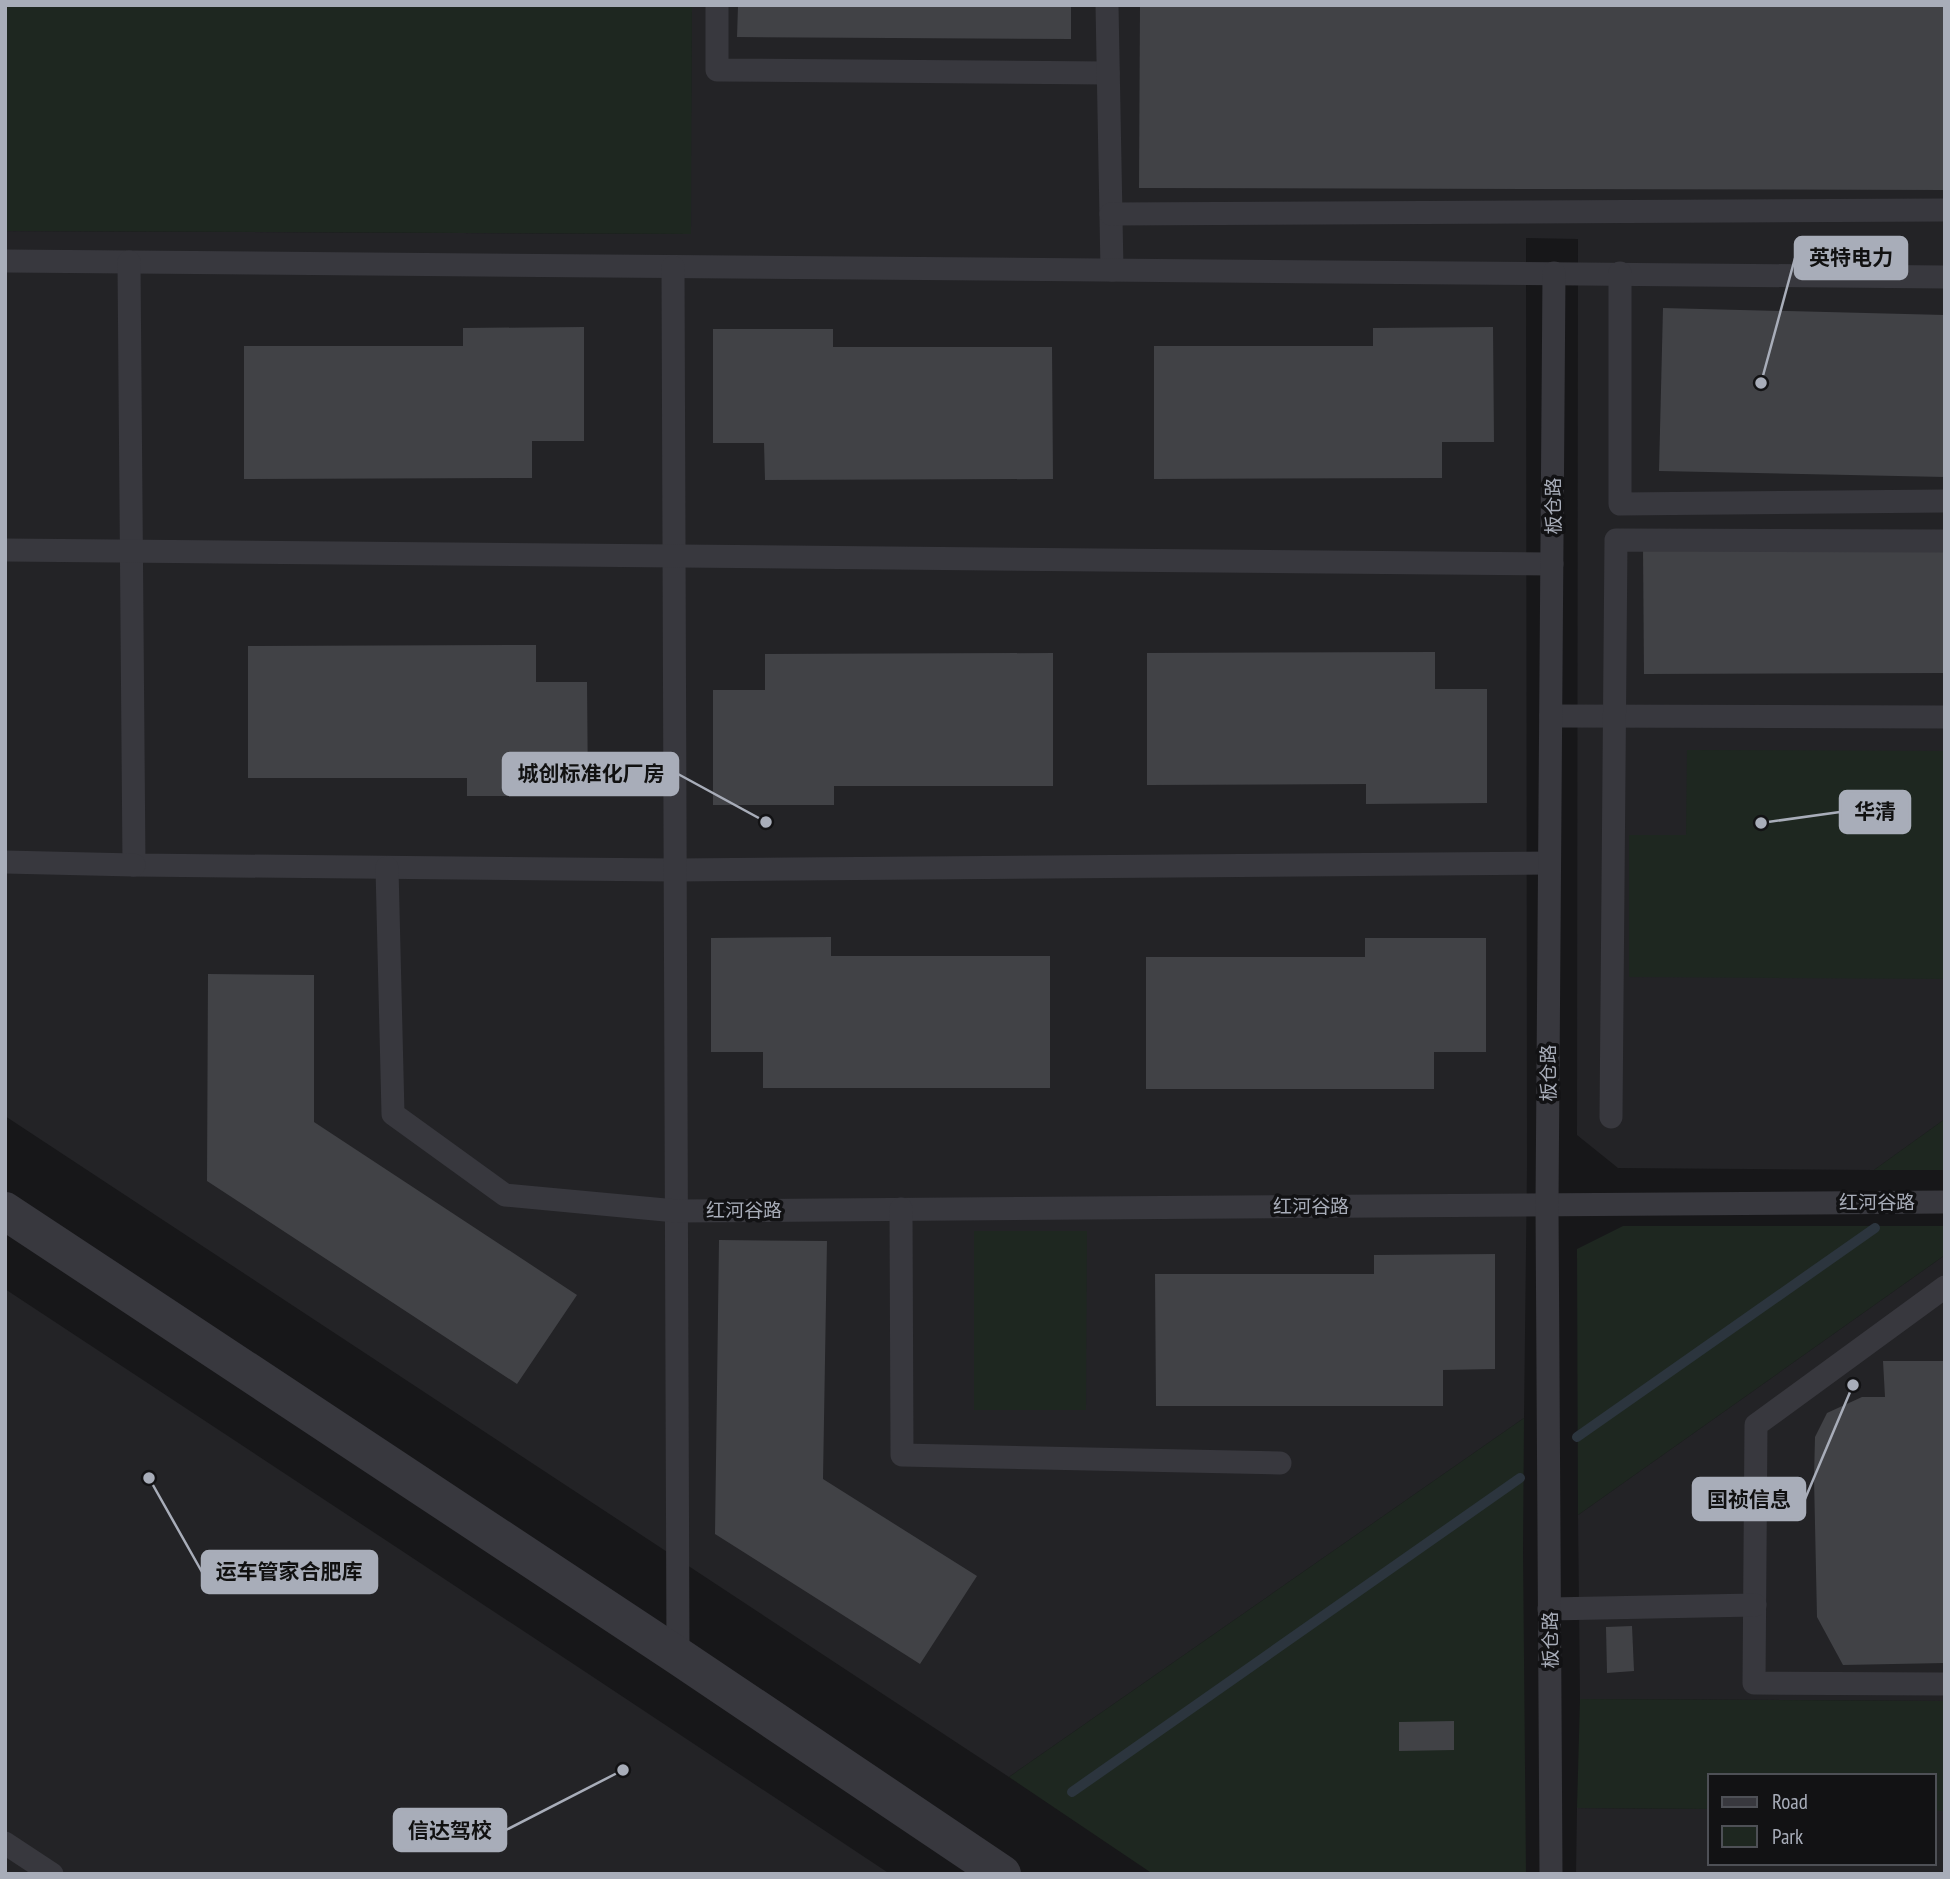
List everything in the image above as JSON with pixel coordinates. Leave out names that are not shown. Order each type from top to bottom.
[{"type":"street","points":[[5,1212],[678,1656],[1002,1874]]},
{"type":"lane","points":[[717,5],[717,70],[1108,73]]},
{"type":"lane","points":[[1107,5],[1112,270]]},
{"type":"lane","points":[[1111,214],[1945,210]]},
{"type":"lane","points":[[5,261],[1945,277]]},
{"type":"lane","points":[[129,262],[134,865]]},
{"type":"lane","points":[[673,267],[678,1656]]},
{"type":"lane","name":"板仓路","points":[[1551,1874],[1547,1205],[1554,273]]},
{"type":"lane","points":[[1620,273],[1620,504],[1945,501]]},
{"type":"lane","points":[[1611,1117],[1616,540],[1945,541]]},
{"type":"lane","points":[[5,550],[1552,564]]},
{"type":"lane","points":[[1550,716],[1945,717]]},
{"type":"lane","points":[[5,862],[675,870],[1549,863]]},
{"type":"lane","name":"红河谷路","points":[[387,868],[393,1114],[505,1195],[676,1211],[1945,1202]]},
{"type":"lane","points":[[901,1209],[902,1455],[1280,1463]]},
{"type":"lane","points":[[1945,1287],[1756,1425],[1754,1683],[1945,1684]]},
{"type":"lane","points":[[1549,1609],[1755,1605]]},
{"type":"lane","points":[[5,1843],[52,1874]]},
{"type":"shaded area","points":[[692,5],[1945,5],[1945,1119],[1874,1170],[1618,1168],[1577,1135],[1578,239],[1526,238],[1527,1166],[1524,1418],[1009,1777],[5,1116],[5,231],[690,234]]},
{"type":"shaded area","points":[[1945,1255],[1945,1701],[1580,1699],[1578,1515]]},
{"type":"shaded area","points":[[5,1289],[578,1667],[890,1874],[5,1874]]},
{"type":"shaded area","points":[[1577,1808],[1708,1809],[1708,1865],[1936,1865],[1936,1811],[1945,1811],[1945,1874],[1576,1874]]},
{"type":"green space","points":[[5,5],[692,5],[691,234],[5,231]]},
{"type":"green space","points":[[1687,750],[1945,751],[1945,979],[1629,977],[1629,835],[1686,835]]},
{"type":"green space","points":[[1945,1119],[1945,1170],[1874,1170]]},
{"type":"green space","points":[[1623,1226],[1945,1226],[1945,1255],[1578,1515],[1577,1249]]},
{"type":"green space","points":[[974,1231],[1087,1231],[1086,1410],[974,1410]]},
{"type":"green space","points":[[1524,1418],[1526,1874],[1153,1874],[1009,1777]]},
{"type":"green space","points":[[1580,1699],[1945,1701],[1945,1811],[1936,1811],[1936,1774],[1708,1774],[1708,1809],[1577,1808]]},
{"type":"building","points":[[738,5],[1071,5],[1071,39],[737,37]]},
{"type":"building","points":[[1140,5],[1945,5],[1945,190],[1139,188]]},
{"type":"building","points":[[1663,308],[1945,315],[1945,477],[1659,471]]},
{"type":"building","points":[[584,327],[584,441],[532,441],[532,478],[244,479],[244,346],[463,346],[463,328]]},
{"type":"building","points":[[1493,327],[1494,442],[1442,442],[1442,478],[1154,479],[1154,346],[1373,346],[1373,328]]},
{"type":"building","points":[[713,329],[833,329],[833,347],[1052,347],[1053,479],[765,480],[764,443],[713,443]]},
{"type":"building","points":[[1643,547],[1945,547],[1945,673],[1644,674]]},
{"type":"building","points":[[536,645],[536,682],[587,682],[588,796],[467,796],[467,778],[248,778],[248,646]]},
{"type":"building","points":[[1435,652],[1435,689],[1487,689],[1487,803],[1366,804],[1366,784],[1147,785],[1147,653]]},
{"type":"building","points":[[1053,653],[1053,786],[834,786],[834,805],[713,805],[713,690],[765,690],[765,654]]},
{"type":"building","points":[[831,937],[831,956],[1050,956],[1050,1088],[763,1088],[763,1052],[711,1052],[711,938]]},
{"type":"building","points":[[1365,938],[1486,938],[1486,1052],[1434,1052],[1434,1089],[1146,1089],[1146,957],[1365,957]]},
{"type":"building","points":[[208,974],[314,975],[314,1122],[577,1295],[517,1384],[207,1181]]},
{"type":"building","points":[[719,1240],[827,1241],[823,1479],[977,1576],[920,1664],[715,1534]]},
{"type":"building","points":[[1495,1254],[1495,1369],[1443,1370],[1443,1406],[1156,1406],[1155,1274],[1374,1274],[1374,1255]]},
{"type":"building","points":[[1883,1361],[1945,1361],[1945,1663],[1843,1665],[1817,1617],[1815,1437],[1827,1413],[1862,1397],[1885,1397]]},
{"type":"building","points":[[1632,1626],[1634,1671],[1607,1673],[1606,1627]]},
{"type":"building","points":[[1454,1721],[1454,1750],[1399,1751],[1399,1722]]},
{"type":"waterway","points":[[1577,1437],[1875,1228]]},
{"type":"waterway","points":[[1072,1792],[1520,1478]]},
{"type":"place","name":"英特电力","points":[[1761,383]]},
{"type":"place","name":"城创标准化厂房","points":[[766,822]]},
{"type":"place","name":"华清","points":[[1761,823]]},
{"type":"place","name":"国祯信息","points":[[1853,1385]]},
{"type":"place","name":"运车管家合肥库","points":[[149,1478]]},
{"type":"place","name":"信达驾校","points":[[623,1770]]}]
